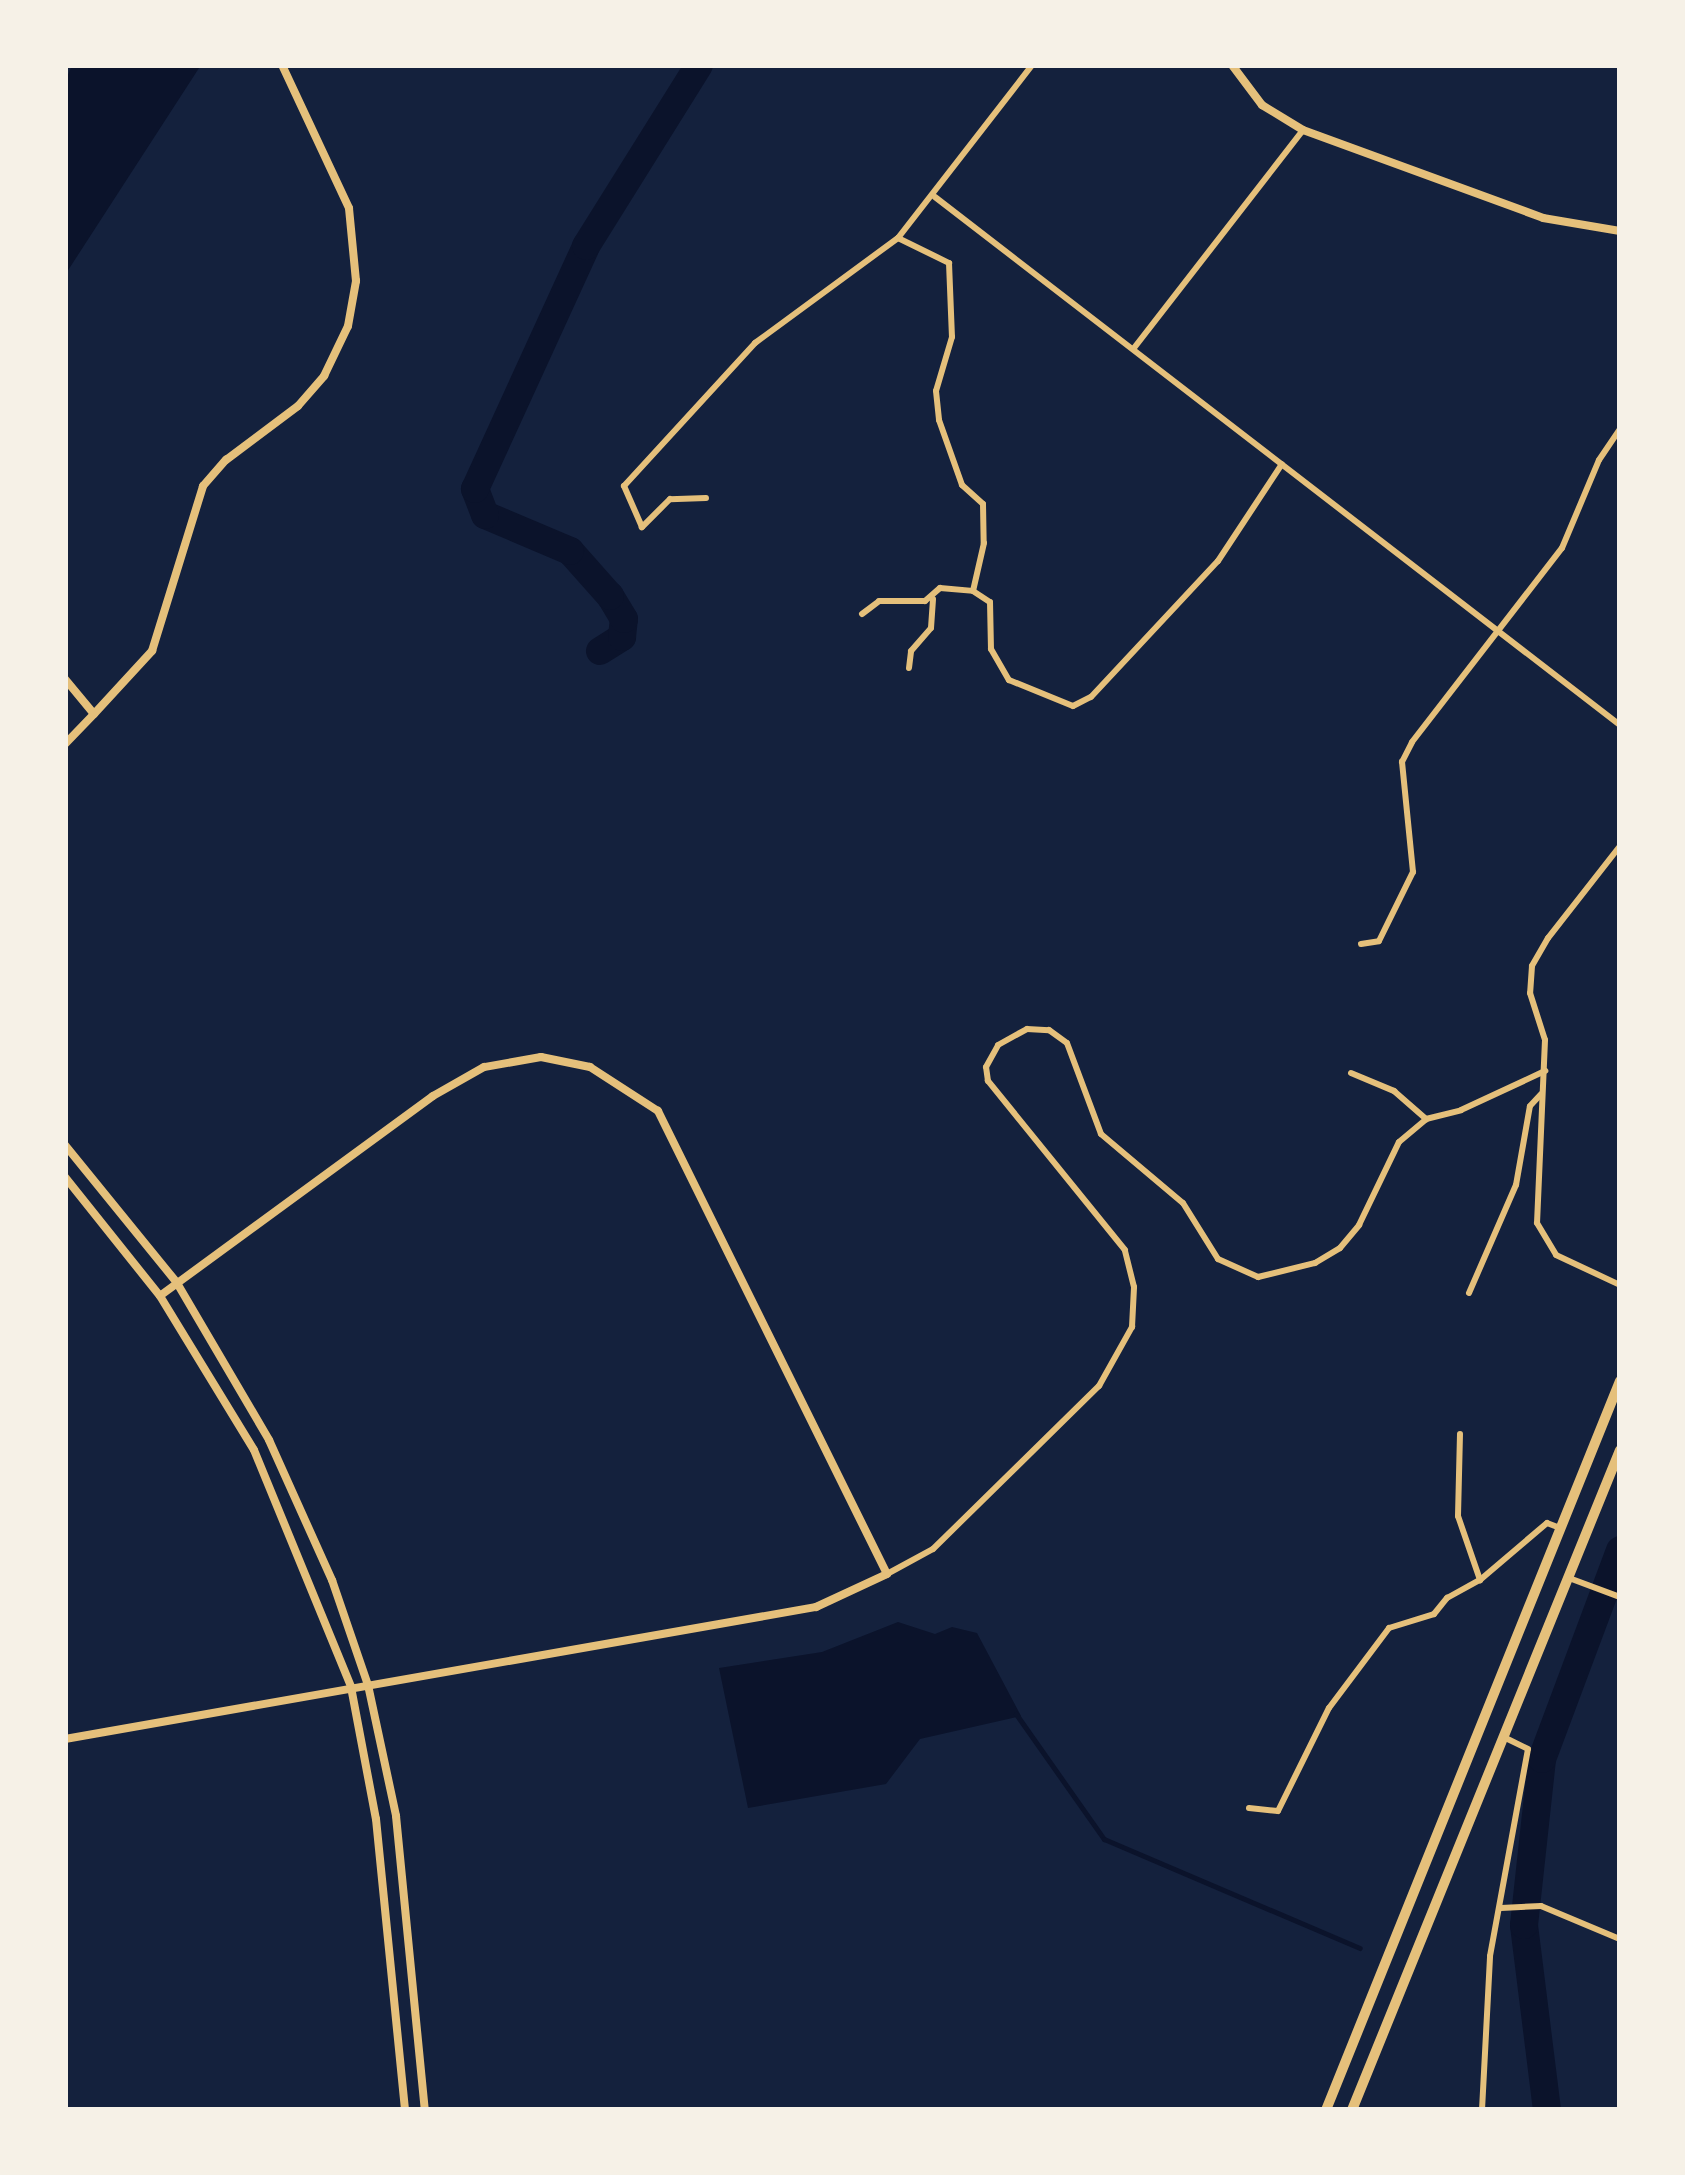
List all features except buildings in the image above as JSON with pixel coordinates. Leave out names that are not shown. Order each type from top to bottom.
[{"type":"main road","points":[[1326,2110],[1620,1381]]},
{"type":"main road","points":[[1352,2110],[1573,1579],[1620,1450]]},
{"type":"street","points":[[706,498],[670,500],[642,528],[624,486],[756,343],[898,238],[935,196],[970,140],[1032,65]]},
{"type":"street","points":[[1233,65],[1262,106],[1303,130],[1543,218],[1620,231]]},
{"type":"street","points":[[65,744],[152,652],[203,486],[226,460],[298,406],[324,376],[348,326],[356,281],[349,208],[287,67]]},
{"type":"street","points":[[1134,348],[1303,130]]},
{"type":"street","points":[[935,196],[1620,725]]},
{"type":"street","points":[[898,238],[949,263],[952,337],[936,391],[943,439],[962,484],[983,504],[984,543],[973,591]]},
{"type":"street","points":[[1360,944],[1379,941],[1414,872],[1402,762],[1562,548],[1598,460],[1620,429]]},
{"type":"street","points":[[908,668],[911,651],[931,628],[933,597],[940,588],[973,591],[990,602],[997,666],[1009,680],[1073,706],[1092,697],[1152,637],[1218,561],[1282,464]]},
{"type":"street","points":[[862,614],[879,601],[933,597]]},
{"type":"street","points":[[65,679],[94,714]]},
{"type":"street","points":[[1620,846],[1532,966],[1545,1071],[1537,1224],[1556,1254],[1620,1285]]},
{"type":"street","points":[[65,1739],[816,1607],[933,1549],[1099,1386],[1132,1327],[1134,1288],[1125,1250],[988,1081],[986,1067],[998,1045],[1027,1029],[1048,1030],[1067,1044],[1101,1134],[1183,1204],[1218,1259],[1258,1277],[1315,1263],[1340,1248],[1359,1226],[1399,1142],[1426,1119],[1461,1110],[1545,1071]]},
{"type":"street","points":[[160,1296],[433,1096],[484,1068],[541,1057],[590,1067],[658,1111],[887,1574]]},
{"type":"street","points":[[1351,1072],[1394,1091],[1426,1119]]},
{"type":"street","points":[[1468,1293],[1516,1185],[1530,1106],[1542,1093]]},
{"type":"street","points":[[65,1145],[177,1283],[269,1440],[332,1580],[368,1685],[396,1816],[425,2110]]},
{"type":"street","points":[[65,1178],[160,1296],[254,1450],[299,1547],[351,1686],[376,1819],[406,2110]]},
{"type":"street","points":[[1460,1434],[1458,1516],[1480,1580]]},
{"type":"street","points":[[1249,1808],[1278,1810],[1329,1708],[1390,1628],[1434,1614],[1446,1598],[1480,1580],[1547,1523],[1562,1528]]},
{"type":"street","points":[[1573,1579],[1620,1597]]},
{"type":"street","points":[[1482,2110],[1483,2015],[1528,1749],[1505,1738]]},
{"type":"street","points":[[1501,1908],[1540,1906],[1620,1939]]},
{"type":"water","points":[[72,65],[201,65],[65,275],[65,82]]},
{"type":"water","points":[[898,1622],[935,1634],[952,1627],[977,1633],[1021,1716],[920,1739],[886,1784],[748,1808],[719,1668],[822,1652]]},
{"type":"waterway","points":[[600,651],[622,637],[624,619],[610,596],[570,551],[485,515],[475,489],[586,246],[699,65]]},
{"type":"waterway","points":[[1547,2110],[1524,1925],[1542,1759],[1620,1550]]},
{"type":"waterway","points":[[1016,1714],[1104,1839],[1360,1948]]}]
